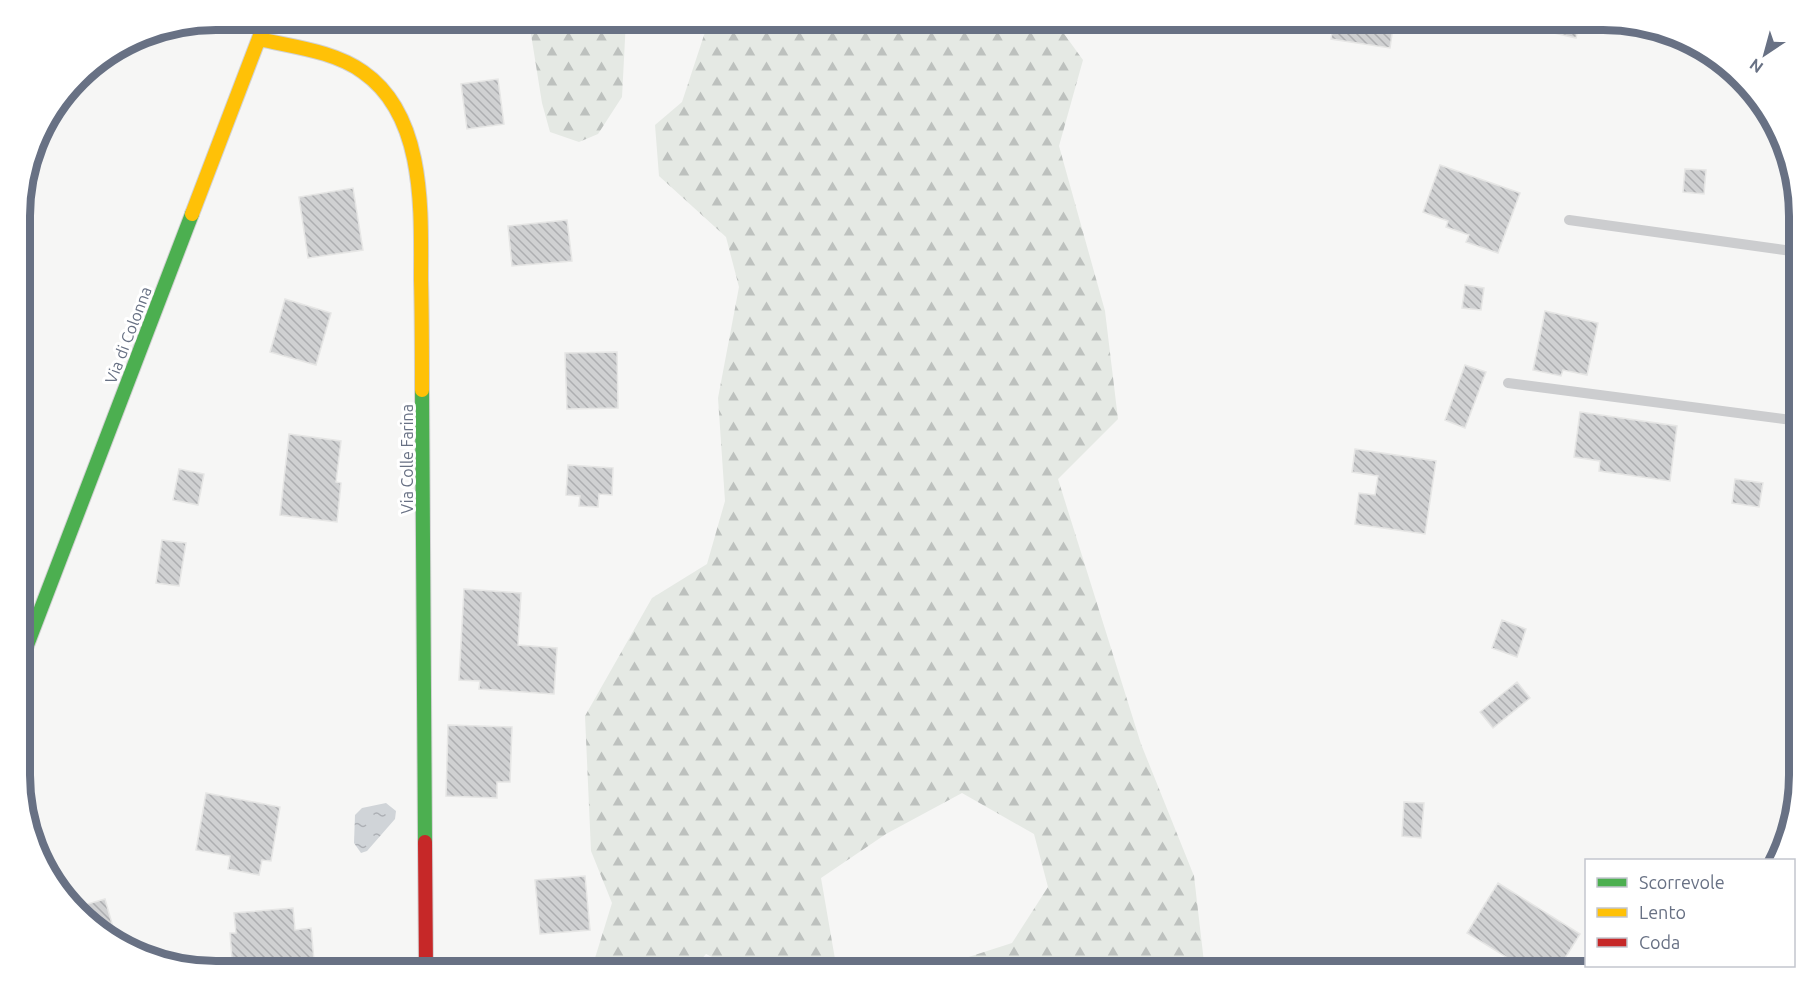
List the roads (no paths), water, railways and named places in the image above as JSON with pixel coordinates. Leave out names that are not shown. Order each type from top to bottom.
[{"type":"street","name":"Via di Colonna","points":[[30,637],[262,30]]},
{"type":"street","name":"Via Colle Farina","points":[[259,39],[324,56],[364,72],[392,102],[404,125],[413,154],[421,234],[426,961]]},
{"type":"lane","points":[[1569,220],[1789,251]]},
{"type":"lane","points":[[1508,383],[1789,420]]},
{"type":"water","points":[[386,803],[396,811],[395,819],[367,851],[361,853],[354,843],[355,815],[362,808]]}]
